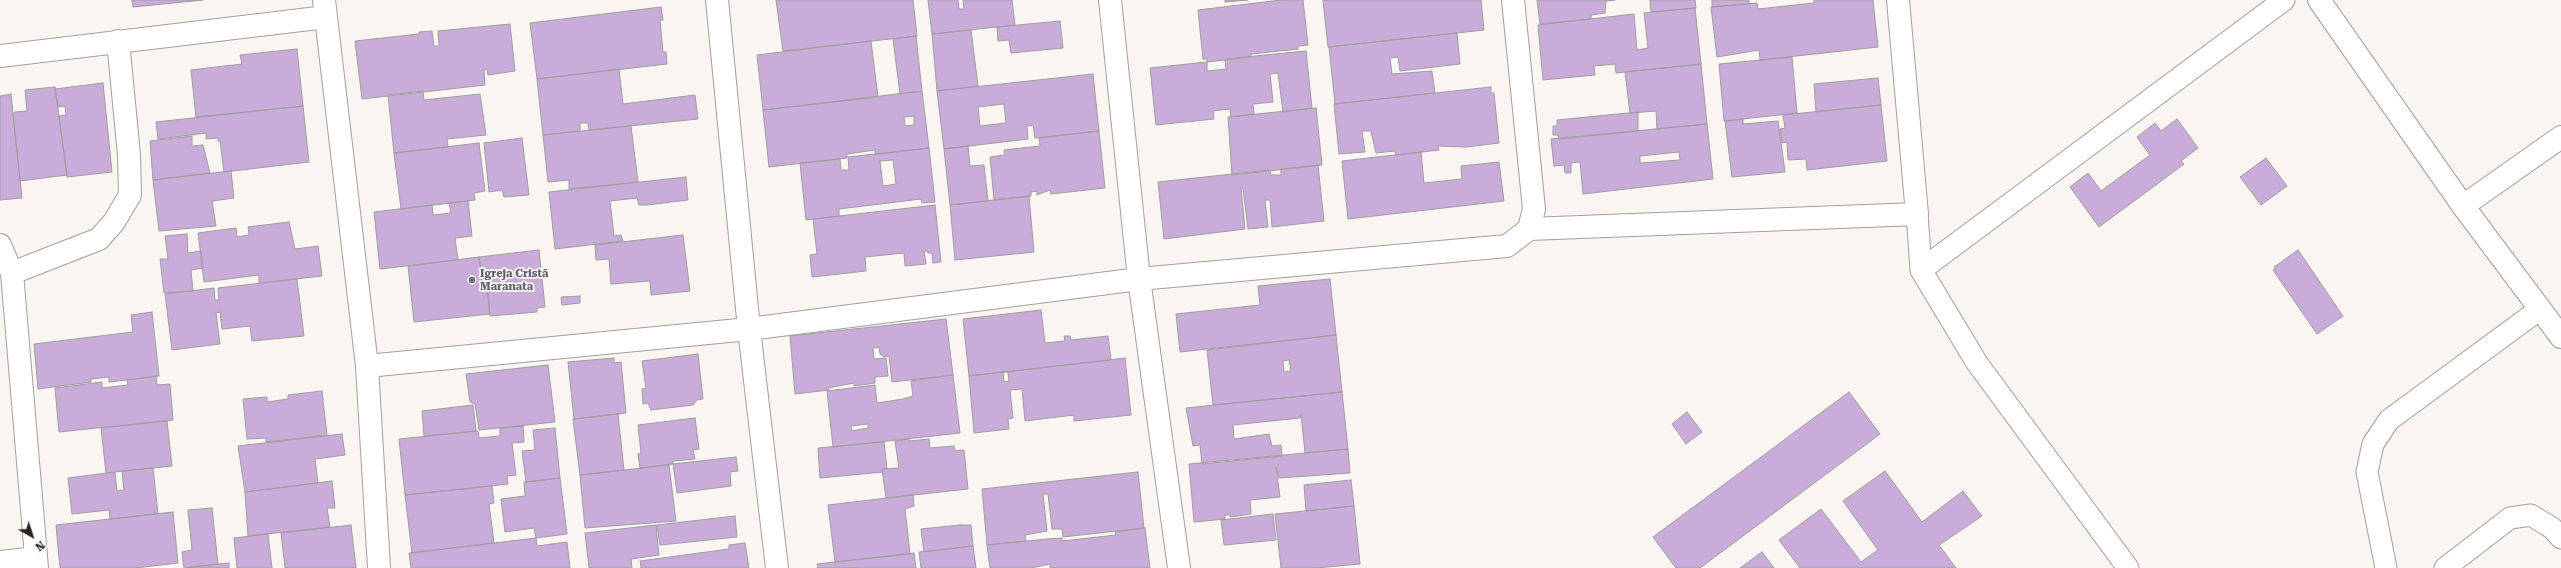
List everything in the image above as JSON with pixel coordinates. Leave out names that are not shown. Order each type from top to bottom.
[{"type":"street","points":[[717,0],[749,328],[777,568]]},
{"type":"street","points":[[1110,0],[1139,279],[1179,568]]},
{"type":"street","points":[[1513,0],[1534,209],[1529,229]]},
{"type":"street","points":[[367,366],[749,328],[1139,279],[1507,246],[1529,229],[1916,214],[1898,0]]},
{"type":"street","points":[[2319,0],[2463,206],[2561,337]]},
{"type":"street","points":[[0,56],[118,42],[325,8],[367,366],[379,568]]},
{"type":"street","points":[[12,273],[99,239],[114,222],[130,195],[129,155],[118,42]]},
{"type":"street","points":[[2463,206],[2561,137]]},
{"type":"street","points":[[0,245],[12,273],[36,563],[0,562]]},
{"type":"lane","points":[[1921,270],[2284,0]]},
{"type":"lane","points":[[1916,214],[1921,270],[1977,363],[2128,568]]},
{"type":"lane","points":[[2386,568],[2367,472],[2373,444],[2389,420],[2540,309]]},
{"type":"lane","points":[[2445,568],[2510,518],[2531,515],[2552,528],[2561,538]]},
{"type":"building","points":[[132,0],[203,0],[133,7]]},
{"type":"building","points":[[776,0],[913,0],[917,36],[783,51]]},
{"type":"building","points":[[928,0],[958,0],[959,9],[964,9],[963,0],[1012,0],[1015,25],[932,34]]},
{"type":"building","points":[[1225,0],[1248,0],[1225,2]]},
{"type":"building","points":[[1281,0],[1303,0],[1308,45],[1298,46],[1298,49],[1251,54],[1251,57],[1207,62],[1207,59],[1203,59],[1198,10]]},
{"type":"building","points":[[1323,0],[1481,0],[1484,30],[1328,47]]},
{"type":"building","points":[[1537,0],[1615,0],[1606,1],[1605,13],[1591,15],[1591,19],[1540,24]]},
{"type":"building","points":[[1650,0],[1695,0],[1696,8],[1651,12]]},
{"type":"building","points":[[1712,0],[1749,0],[1749,4],[1712,7]]},
{"type":"building","points":[[1814,0],[1873,0],[1878,47],[1760,60],[1759,50],[1717,57],[1711,7],[1757,3],[1758,9],[1814,3]]},
{"type":"building","points":[[661,7],[663,20],[660,20],[663,52],[666,52],[667,64],[537,79],[530,23]]},
{"type":"building","points":[[1695,8],[1701,64],[1616,73],[1615,64],[1594,66],[1595,75],[1543,80],[1538,25],[1634,14],[1637,50],[1648,48],[1644,13]]},
{"type":"building","points":[[1060,21],[1063,48],[1011,53],[1009,40],[998,41],[997,27]]},
{"type":"building","points":[[510,24],[515,71],[488,75],[487,69],[484,70],[485,85],[362,99],[355,41],[419,34],[419,32],[432,31],[434,46],[439,46],[438,31]]},
{"type":"building","points":[[971,30],[978,86],[937,91],[932,34]]},
{"type":"building","points":[[1457,33],[1460,64],[1400,71],[1398,57],[1390,58],[1392,74],[1432,71],[1435,93],[1335,104],[1329,47]]},
{"type":"building","points":[[916,36],[922,91],[900,94],[893,39]]},
{"type":"building","points":[[871,41],[878,97],[763,110],[757,55]]},
{"type":"building","points":[[297,49],[303,106],[196,117],[191,70],[242,64],[240,55]]},
{"type":"building","points":[[1306,51],[1312,108],[1283,112],[1278,73],[1270,74],[1273,102],[1253,104],[1254,114],[1231,117],[1230,109],[1213,111],[1214,119],[1156,125],[1150,68],[1207,62],[1207,71],[1226,69],[1225,59]]},
{"type":"building","points":[[1792,57],[1797,113],[1724,121],[1719,64]]},
{"type":"building","points":[[1701,64],[1707,124],[1657,129],[1656,111],[1630,113],[1625,72]]},
{"type":"building","points":[[619,69],[623,104],[695,95],[698,119],[589,130],[588,123],[580,123],[580,131],[543,135],[537,79]]},
{"type":"building","points":[[1093,74],[1099,131],[1035,138],[1033,125],[1027,126],[1028,139],[944,149],[937,91]],"holes":[[[1004,104],[1006,123],[980,126],[978,107]]]},
{"type":"building","points":[[1878,78],[1881,105],[1816,112],[1814,84]]},
{"type":"building","points":[[103,83],[112,172],[67,177],[59,116],[66,115],[65,106],[58,107],[55,89]]},
{"type":"building","points":[[55,87],[67,175],[20,181],[13,115],[15,112],[27,111],[25,90]]},
{"type":"building","points":[[1491,87],[1491,93],[1494,93],[1499,143],[1466,147],[1438,146],[1439,150],[1396,155],[1395,151],[1376,153],[1371,131],[1362,131],[1365,152],[1339,154],[1334,104]]},
{"type":"building","points":[[423,91],[424,100],[480,94],[486,135],[447,139],[448,147],[394,153],[388,95]]},
{"type":"building","points":[[922,91],[929,148],[879,154],[875,154],[875,150],[847,154],[847,158],[769,167],[763,110]],"holes":[[[914,116],[914,125],[905,126],[904,117]]]},
{"type":"building","points":[[11,94],[22,198],[0,200],[0,96]]},
{"type":"building","points":[[1881,105],[1887,161],[1807,170],[1806,159],[1788,160],[1787,142],[1782,143],[1780,129],[1785,128],[1783,115]]},
{"type":"building","points":[[303,106],[309,162],[224,172],[220,141],[218,141],[218,138],[206,139],[206,133],[158,139],[156,122]]},
{"type":"building","points":[[1316,108],[1322,165],[1232,175],[1228,117]]},
{"type":"building","points":[[1638,112],[1638,131],[1559,139],[1558,135],[1553,135],[1553,126],[1557,126],[1557,120]]},
{"type":"building","points":[[1743,119],[1743,124],[1778,121],[1785,172],[1732,177],[1725,121]]},
{"type":"building","points":[[2177,119],[2198,148],[2181,161],[2184,164],[2099,227],[2070,187],[2088,173],[2101,191],[2150,155],[2137,137],[2155,123],[2161,131]]},
{"type":"building","points":[[1707,124],[1713,179],[1583,194],[1580,162],[1571,163],[1571,173],[1565,173],[1564,165],[1554,166],[1551,139]],"holes":[[[1679,152],[1680,160],[1640,163],[1640,156]]]},
{"type":"building","points":[[631,126],[638,182],[569,189],[569,180],[548,182],[543,135]]},
{"type":"building","points":[[1099,131],[1105,188],[1051,194],[1050,190],[1037,195],[1037,191],[1031,192],[1031,196],[994,200],[990,157],[1005,155],[1004,150],[1040,146],[1039,138]]},
{"type":"building","points":[[192,136],[192,146],[203,145],[210,173],[153,180],[150,141]]},
{"type":"building","points":[[522,138],[529,195],[504,197],[502,190],[489,192],[484,143]]},
{"type":"building","points":[[479,143],[485,191],[474,193],[475,200],[401,209],[394,153]]},
{"type":"building","points":[[968,146],[970,166],[984,165],[988,201],[950,205],[944,149]]},
{"type":"building","points":[[929,148],[935,202],[922,203],[921,199],[839,209],[839,216],[806,220],[800,163],[840,159],[841,170],[849,170],[848,157]],"holes":[[[893,160],[896,184],[883,186],[880,161]]]},
{"type":"building","points":[[1421,152],[1424,183],[1462,179],[1461,166],[1499,162],[1504,201],[1348,219],[1342,161]]},
{"type":"building","points":[[2266,158],[2287,186],[2261,205],[2240,177]]},
{"type":"building","points":[[1318,165],[1324,221],[1272,227],[1270,200],[1265,200],[1268,227],[1248,229],[1243,188],[1241,188],[1245,229],[1164,239],[1158,182],[1270,170],[1271,175],[1281,175],[1281,169]]},
{"type":"building","points":[[231,171],[234,198],[212,201],[216,226],[159,231],[153,180]]},
{"type":"building","points":[[686,177],[688,200],[647,205],[639,205],[637,198],[610,201],[614,236],[621,235],[623,241],[555,249],[549,192]]},
{"type":"building","points":[[1029,196],[1034,252],[955,260],[950,205]]},
{"type":"building","points":[[468,201],[472,236],[455,238],[458,260],[380,269],[374,212],[432,205],[433,215],[451,213],[449,203]]},
{"type":"building","points":[[935,205],[941,262],[933,263],[932,253],[928,253],[927,251],[924,251],[926,264],[905,266],[904,253],[865,257],[866,271],[812,277],[810,255],[817,254],[813,219]]},
{"type":"building","points":[[289,222],[295,249],[318,246],[322,276],[259,283],[259,275],[204,282],[198,233],[236,228],[237,237],[249,235],[248,227]]},
{"type":"building","points":[[187,234],[188,253],[201,251],[203,268],[191,270],[193,291],[164,293],[160,259],[168,259],[165,236]]},
{"type":"building","points":[[683,235],[690,291],[651,295],[650,281],[611,284],[609,259],[596,260],[595,245]]},
{"type":"building","points":[[539,250],[545,307],[537,308],[537,312],[490,316],[487,286],[483,286],[479,257]]},
{"type":"building","points":[[2298,250],[2343,316],[2317,334],[2273,270],[2276,269],[2274,267]]},
{"type":"building","points":[[479,257],[483,286],[487,286],[490,314],[414,322],[408,266]]},
{"type":"building","points":[[297,279],[304,336],[252,341],[250,326],[222,329],[220,312],[216,313],[220,344],[172,350],[165,294],[214,288],[215,300],[219,300],[218,288]]},
{"type":"building","points":[[1330,279],[1336,335],[1180,352],[1176,314],[1260,305],[1258,286]]},
{"type":"building","points":[[580,296],[580,303],[562,305],[561,297]]},
{"type":"building","points":[[1041,310],[1045,343],[1065,341],[1064,336],[1070,336],[1071,340],[1108,336],[1111,360],[969,376],[963,319]]},
{"type":"building","points":[[152,312],[159,376],[109,382],[109,377],[91,379],[91,382],[38,389],[34,344],[133,332],[131,315]]},
{"type":"building","points":[[946,319],[953,375],[892,382],[889,356],[884,357],[880,354],[879,347],[873,348],[874,359],[886,358],[888,376],[875,377],[875,383],[854,386],[854,383],[828,388],[829,390],[795,394],[790,336]]},
{"type":"building","points":[[1336,335],[1342,392],[1213,405],[1207,350]],"holes":[[[1289,360],[1291,371],[1284,372],[1283,361]]]},
{"type":"building","points":[[698,354],[703,399],[697,400],[693,405],[651,410],[648,403],[643,404],[642,389],[646,388],[642,361]]},
{"type":"building","points":[[614,358],[614,363],[621,362],[626,413],[574,419],[568,362]]},
{"type":"building","points":[[1125,358],[1131,415],[1074,421],[1074,415],[1025,421],[1022,389],[1010,390],[1013,418],[1008,419],[1009,429],[974,433],[969,376],[1003,372],[1004,382],[1009,381],[1008,372],[1004,372]]},
{"type":"building","points":[[548,365],[555,422],[479,430],[475,404],[470,402],[466,374]]},
{"type":"building","points":[[953,375],[960,433],[833,447],[827,391],[875,385],[877,403],[913,396],[911,381]],"holes":[[[868,424],[868,428],[852,431],[851,426]]]},
{"type":"building","points":[[156,376],[157,385],[170,384],[173,420],[59,432],[55,388],[102,382],[102,388],[128,385],[127,380]]},
{"type":"building","points":[[322,391],[327,435],[266,442],[266,438],[247,439],[243,399],[267,397],[267,402],[288,399],[288,395]]},
{"type":"building","points":[[1342,392],[1348,449],[1305,453],[1301,414],[1300,418],[1233,425],[1234,439],[1269,434],[1272,446],[1281,445],[1282,456],[1202,464],[1200,445],[1193,446],[1186,408]]},
{"type":"building","points":[[1849,392],[1880,434],[1700,568],[1676,568],[1653,537]]},
{"type":"building","points":[[473,405],[476,431],[424,436],[422,411]]},
{"type":"building","points":[[1687,412],[1702,432],[1686,444],[1672,424]]},
{"type":"building","points":[[618,414],[624,470],[580,475],[573,419]]},
{"type":"building","points":[[695,418],[699,449],[693,450],[695,459],[673,461],[673,464],[640,468],[638,454],[641,453],[638,425]]},
{"type":"building","points":[[167,421],[172,466],[106,473],[101,428]]},
{"type":"building","points":[[523,426],[524,442],[512,443],[516,475],[507,476],[508,484],[405,495],[399,439],[478,431],[479,438],[500,436],[500,428]]},
{"type":"building","points":[[555,428],[560,478],[526,482],[522,451],[535,450],[533,430]]},
{"type":"building","points":[[342,434],[345,455],[315,459],[318,483],[245,492],[238,446]]},
{"type":"building","points":[[909,439],[909,441],[929,439],[930,448],[954,446],[955,451],[964,450],[968,489],[886,498],[882,469],[899,468],[895,441]]},
{"type":"building","points":[[884,442],[887,469],[882,469],[883,472],[820,478],[818,448]]},
{"type":"building","points":[[1348,449],[1350,473],[1279,478],[1276,467],[1280,497],[1250,500],[1251,514],[1230,517],[1230,515],[1225,515],[1225,519],[1194,522],[1189,464]]},
{"type":"building","points":[[736,457],[738,471],[730,472],[731,486],[677,493],[673,464]]},
{"type":"building","points":[[669,465],[676,521],[585,528],[580,475]]},
{"type":"building","points":[[153,468],[158,514],[110,519],[109,510],[72,514],[68,478],[115,472],[117,491],[124,490],[122,471]]},
{"type":"building","points":[[1885,471],[1922,522],[1963,491],[1982,516],[1939,545],[1956,568],[1800,568],[1779,540],[1821,509],[1861,562],[1878,550],[1843,501]]},
{"type":"building","points":[[1138,472],[1144,528],[1063,537],[1062,529],[1052,529],[1048,494],[1043,494],[1047,531],[1025,535],[1026,541],[987,545],[982,489]]},
{"type":"building","points":[[560,478],[567,534],[536,538],[534,528],[505,532],[501,499],[525,496],[524,482]]},
{"type":"building","points":[[1351,480],[1354,506],[1306,511],[1304,485]]},
{"type":"building","points":[[332,481],[335,508],[327,508],[330,527],[248,536],[245,492]]},
{"type":"building","points":[[492,486],[494,503],[489,504],[494,543],[412,553],[405,495]]},
{"type":"building","points":[[913,495],[914,506],[905,509],[910,554],[835,562],[828,505]]},
{"type":"building","points":[[1354,506],[1360,564],[1316,568],[1281,568],[1275,514]]},
{"type":"building","points":[[212,508],[218,564],[184,568],[182,552],[192,550],[188,510]]},
{"type":"building","points":[[173,512],[178,563],[135,568],[60,568],[56,525]]},
{"type":"building","points":[[1273,514],[1276,540],[1224,545],[1221,520]]},
{"type":"building","points":[[735,516],[737,537],[660,545],[657,525]]},
{"type":"building","points":[[351,525],[356,568],[285,568],[281,533]]},
{"type":"building","points":[[656,525],[659,555],[631,559],[632,568],[589,568],[585,533]]},
{"type":"building","points":[[971,525],[973,546],[924,552],[921,529]]},
{"type":"building","points":[[1145,528],[1150,568],[1050,568],[1050,564],[1031,568],[990,568],[987,545],[1062,538],[1062,541],[1116,535],[1115,532]]},
{"type":"building","points":[[268,534],[272,568],[237,568],[234,538]]},
{"type":"building","points":[[536,538],[537,546],[567,542],[570,568],[411,568],[409,553]]},
{"type":"building","points":[[745,543],[749,568],[641,568],[640,561],[729,549],[729,545]]},
{"type":"building","points":[[973,546],[976,568],[921,568],[919,552]]},
{"type":"building","points":[[1762,552],[1774,568],[1740,568]]},
{"type":"building","points":[[914,553],[916,568],[818,568],[817,564]]},
{"type":"building","points":[[229,563],[229,568],[186,568],[218,564]]},
{"type":"place","name":"Igreja Cristã Maranata","points":[[472,280]]}]
